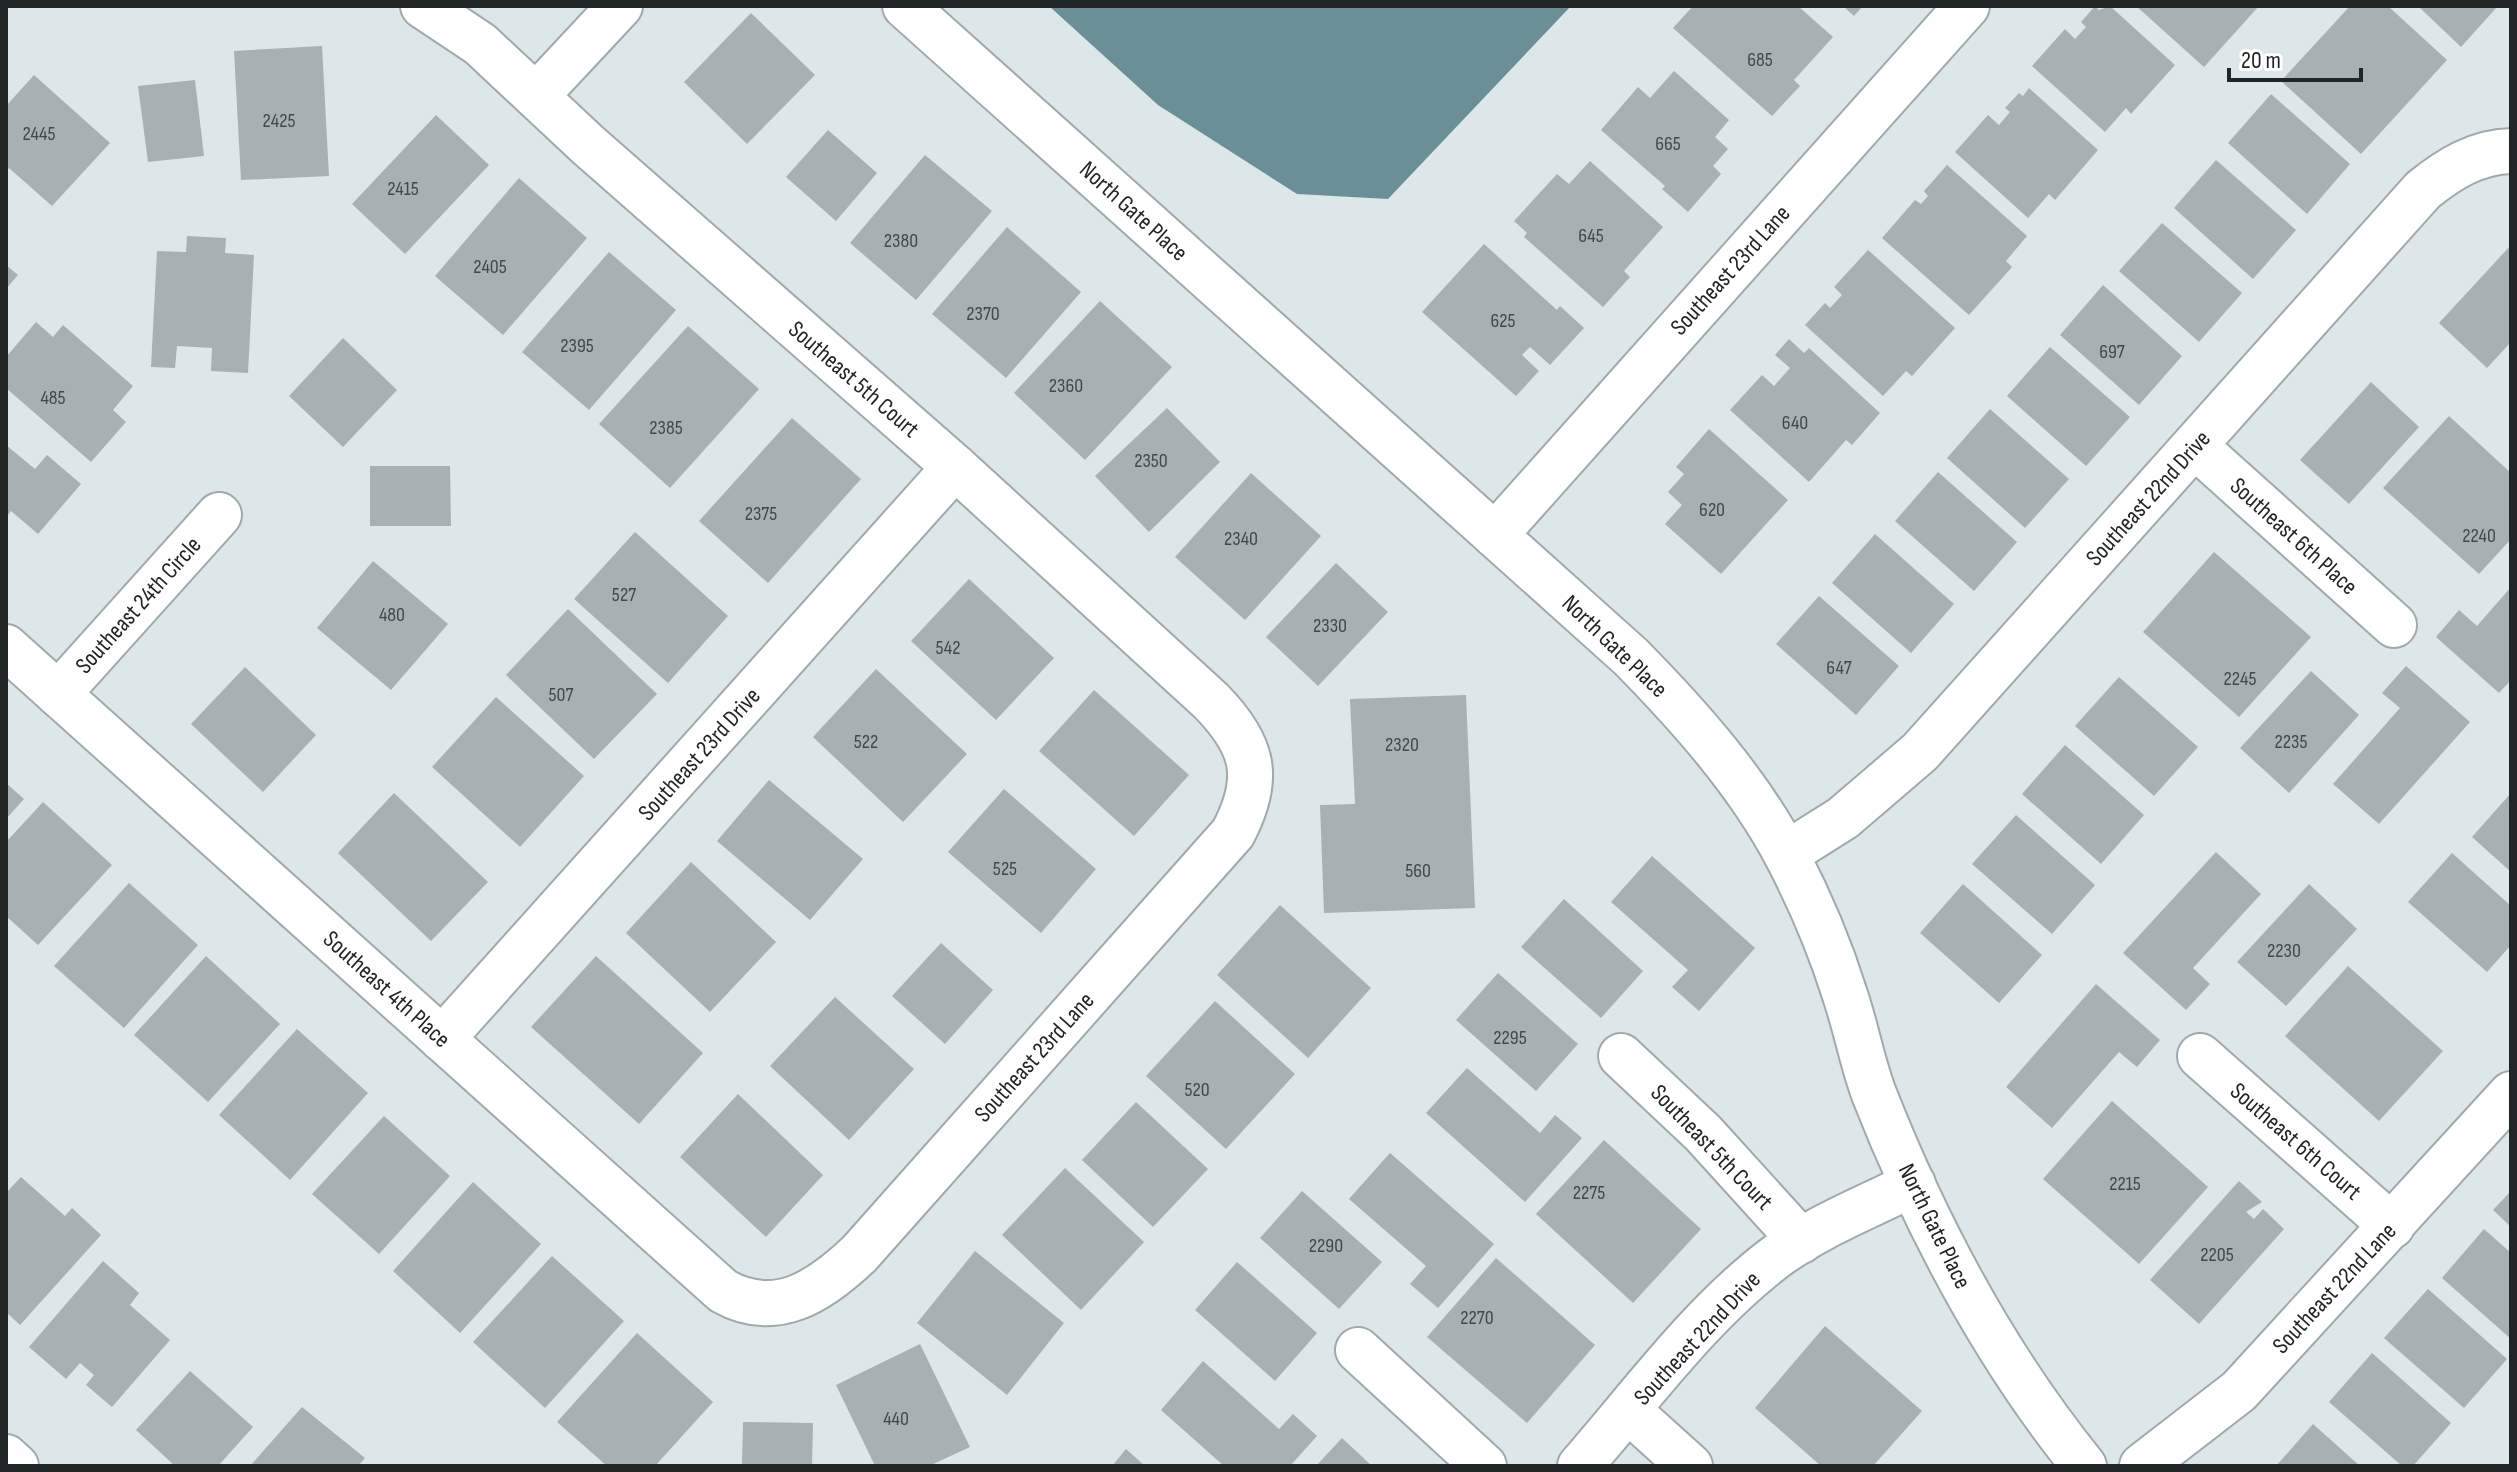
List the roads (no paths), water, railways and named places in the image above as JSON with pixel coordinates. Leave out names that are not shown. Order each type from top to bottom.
[{"type":"street","name":"Southeast 5th Court","points":[[423,6],[480,44],[955,467],[1219,709],[1239,733],[1252,778]]},
{"type":"street","points":[[536,96],[620,6]]},
{"type":"street","name":"North Gate Place","points":[[905,6],[1495,535],[1663,690],[1717,754],[1786,854],[1816,918],[1844,992],[1873,1091],[1913,1184],[1983,1320],[2027,1389],[2084,1466]]},
{"type":"street","name":"Southeast 23rd Lane","points":[[1495,535],[1967,6]]},
{"type":"street","name":"Southeast 22nd Drive","points":[[1786,854],[1843,818],[1920,752],[2423,190],[2461,163],[2498,151],[2511,151]]},
{"type":"street","name":"Southeast 6th Place","points":[[2195,446],[2394,625]]},
{"type":"street","name":"Southeast 23rd Drive","points":[[442,1039],[955,467]]},
{"type":"street","name":"Southeast 24th Circle","points":[[58,694],[219,515]]},
{"type":"street","name":"Southeast 4th Place","points":[[6,647],[723,1291],[740,1300],[780,1304]]},
{"type":"street","name":"Southeast 23rd Lane","points":[[780,1304],[816,1290],[859,1254],[1222,846],[1244,811],[1252,778]]},
{"type":"street","name":"Southeast 5th Court","points":[[1621,1056],[1703,1133],[1801,1241]]},
{"type":"street","name":"Southeast 6th Court","points":[[2200,1056],[2392,1226]]},
{"type":"street","name":"Southeast 22nd Lane","points":[[2142,1466],[2239,1391],[2511,1094]]},
{"type":"street","name":"Southeast 22nd Drive","points":[[1580,1466],[1715,1312],[1752,1276],[1801,1241],[1913,1184]]},
{"type":"street","points":[[1358,1350],[1484,1466]]},
{"type":"street","points":[[1629,1411],[1690,1466]]},
{"type":"street","points":[[6,1457],[16,1466]]},
{"type":"water","points":[[1049,6],[1571,6],[1388,199],[1297,194],[1158,105]]}]
